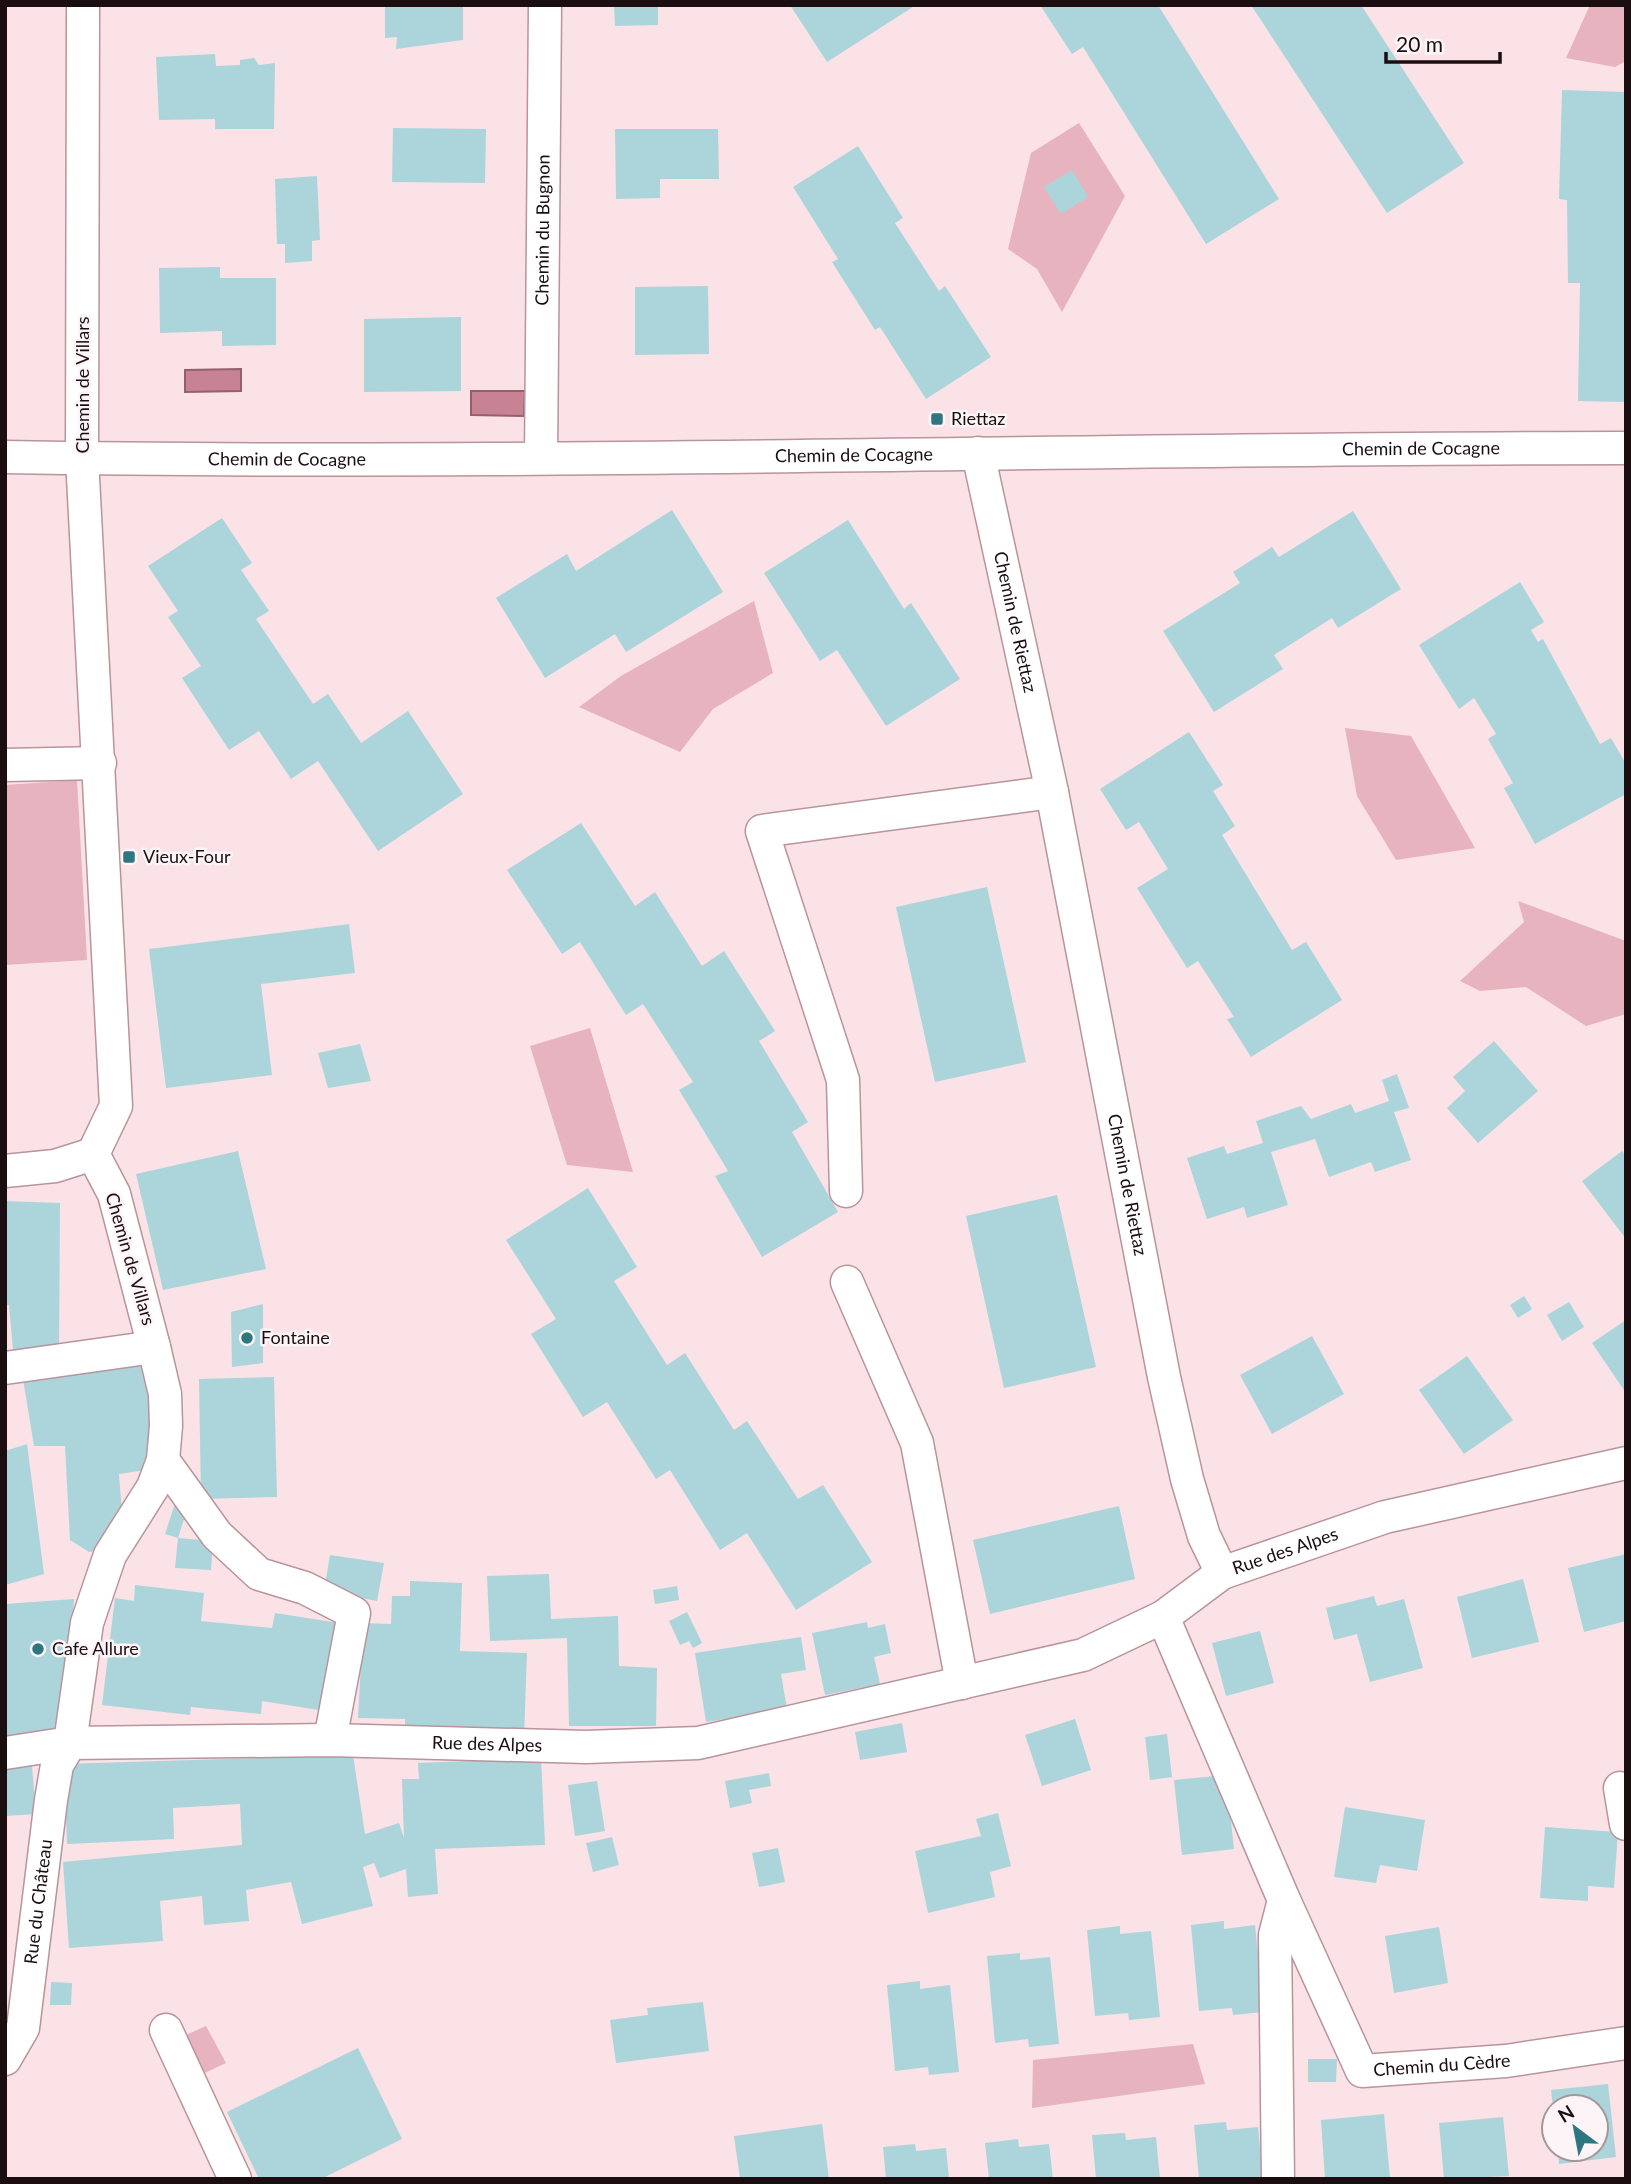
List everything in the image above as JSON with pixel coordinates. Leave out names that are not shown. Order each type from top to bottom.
[{"type":"street","name":"Chemin de Villars","points":[[70,1743],[87,1623],[110,1555],[153,1487],[163,1460],[166,1426],[164,1394],[154,1347],[114,1194],[93,1154],[116,1106],[82,458],[83,5]]},
{"type":"street","name":"Chemin du Bugnon","points":[[541,457],[545,5]]},
{"type":"street","name":"Chemin de Cocagne","points":[[5,457],[541,457],[1626,448]]},
{"type":"street","name":"Chemin de Riettaz","points":[[978,453],[1052,792],[1186,1479],[1204,1536],[1222,1573]]},
{"type":"street","points":[[5,765],[100,763]]},
{"type":"street","points":[[846,1191],[843,1080],[762,831],[1052,792]]},
{"type":"street","points":[[5,1171],[55,1166],[93,1154]]},
{"type":"street","points":[[847,1282],[917,1443],[962,1683]]},
{"type":"street","points":[[5,1368],[154,1347]]},
{"type":"street","points":[[163,1460],[217,1535],[259,1574],[305,1588],[354,1613],[330,1740]]},
{"type":"street","name":"Rue des Alpes","points":[[5,1753],[70,1743],[330,1740],[586,1747],[698,1743],[1083,1655],[1163,1617],[1222,1573],[1385,1517],[1626,1463]]},
{"type":"street","name":"Chemin du Cèdre","points":[[1163,1617],[1284,1900],[1362,2071],[1506,2061],[1626,2043]]},
{"type":"street","name":"Rue du Château","points":[[5,2059],[23,2028],[51,1800],[57,1765],[70,1743]]},
{"type":"street","points":[[1620,1788],[1626,1824]]},
{"type":"street","points":[[1278,2179],[1275,1935],[1284,1900]]},
{"type":"street","points":[[166,2030],[235,2179]]},
{"type":"shaded area","points":[[1590,5],[1626,5],[1626,61],[1615,67],[1566,58]]},
{"type":"shaded area","points":[[1079,123],[1125,196],[1062,312],[1037,269],[1008,249],[1031,153]]},
{"type":"shaded area","points":[[241,369],[241,391],[185,392],[185,370]]},
{"type":"shaded area","points":[[471,391],[525,391],[524,416],[471,415]]},
{"type":"shaded area","points":[[754,601],[773,673],[713,709],[680,752],[579,707],[621,676]]},
{"type":"shaded area","points":[[1345,728],[1411,736],[1475,848],[1396,860],[1357,796]]},
{"type":"shaded area","points":[[77,780],[87,960],[5,965],[5,785]]},
{"type":"shaded area","points":[[1518,901],[1626,941],[1626,1014],[1586,1026],[1526,987],[1480,991],[1460,981],[1524,922]]},
{"type":"shaded area","points":[[590,1028],[633,1172],[567,1165],[530,1046]]},
{"type":"shaded area","points":[[206,2026],[226,2063],[179,2085],[168,2043]]},
{"type":"shaded area","points":[[1193,2044],[1205,2084],[1032,2108],[1033,2060]]},
{"type":"building","points":[[385,5],[463,5],[463,40],[396,49],[397,37],[385,38]]},
{"type":"building","points":[[614,5],[658,5],[658,25],[615,26]]},
{"type":"building","points":[[790,5],[916,5],[827,62]]},
{"type":"building","points":[[1040,5],[1158,5],[1279,199],[1206,244],[1083,47],[1072,54]]},
{"type":"building","points":[[1251,5],[1361,5],[1464,163],[1387,213]]},
{"type":"building","points":[[215,54],[216,66],[240,65],[240,60],[254,58],[259,65],[275,63],[274,129],[215,129],[215,119],[159,120],[156,57]]},
{"type":"building","points":[[1562,90],[1626,92],[1626,402],[1578,401],[1580,283],[1568,283],[1567,200],[1559,199]]},
{"type":"building","points":[[393,128],[486,129],[485,183],[392,182]]},
{"type":"building","points":[[615,129],[718,129],[719,179],[660,179],[660,198],[616,199]]},
{"type":"building","points":[[858,146],[903,218],[895,223],[939,291],[945,286],[991,357],[926,399],[880,327],[875,330],[832,262],[838,259],[793,187]]},
{"type":"building","points":[[1072,170],[1088,197],[1061,214],[1044,187]]},
{"type":"building","points":[[317,176],[320,240],[312,241],[312,261],[285,263],[285,244],[277,244],[275,179]]},
{"type":"building","points":[[220,267],[220,278],[276,278],[276,345],[222,346],[222,331],[160,333],[159,268]]},
{"type":"building","points":[[708,286],[709,354],[635,355],[635,287]]},
{"type":"building","points":[[461,317],[461,391],[364,392],[364,319]]},
{"type":"building","points":[[672,510],[723,592],[626,652],[615,634],[545,678],[496,598],[567,554],[576,571]]},
{"type":"building","points":[[1353,511],[1401,589],[1338,628],[1332,618],[1274,655],[1283,669],[1214,712],[1163,631],[1240,583],[1233,572],[1272,547],[1279,557]]},
{"type":"building","points":[[222,518],[252,563],[241,570],[269,611],[256,619],[313,704],[328,694],[361,743],[408,711],[463,794],[378,851],[318,761],[291,779],[259,731],[229,750],[182,678],[201,666],[168,617],[178,611],[148,566]]},
{"type":"building","points":[[848,520],[904,609],[911,603],[960,679],[886,726],[837,650],[820,661],[764,573]]},
{"type":"building","points":[[1520,582],[1544,622],[1531,630],[1538,642],[1543,639],[1600,744],[1611,738],[1626,764],[1626,794],[1535,844],[1504,788],[1513,783],[1488,739],[1496,734],[1474,698],[1459,709],[1419,645]]},
{"type":"building","points":[[1189,732],[1223,785],[1213,791],[1235,826],[1222,835],[1292,950],[1306,942],[1342,1000],[1251,1057],[1227,1019],[1234,1017],[1198,961],[1187,968],[1137,888],[1168,869],[1139,822],[1126,830],[1100,789]]},
{"type":"building","points":[[581,823],[635,906],[655,892],[702,966],[724,951],[775,1031],[759,1041],[808,1122],[792,1132],[838,1212],[762,1257],[715,1176],[728,1171],[679,1090],[693,1082],[643,1004],[626,1015],[580,942],[562,954],[507,870]]},
{"type":"building","points":[[987,887],[1026,1062],[935,1082],[896,907]]},
{"type":"building","points":[[349,924],[355,973],[261,984],[272,1075],[166,1088],[149,949]]},
{"type":"building","points":[[1494,1041],[1538,1091],[1478,1143],[1447,1108],[1465,1091],[1453,1077]]},
{"type":"building","points":[[360,1044],[371,1081],[328,1088],[318,1053]]},
{"type":"building","points":[[1397,1074],[1409,1108],[1394,1112],[1411,1160],[1375,1172],[1371,1162],[1329,1177],[1315,1139],[1271,1152],[1288,1205],[1247,1218],[1244,1207],[1207,1219],[1187,1158],[1224,1146],[1227,1154],[1263,1143],[1256,1121],[1301,1106],[1311,1119],[1351,1104],[1355,1113],[1389,1101],[1382,1080]]},
{"type":"building","points":[[238,1151],[266,1269],[163,1290],[136,1174]]},
{"type":"building","points":[[1622,1151],[1626,1157],[1626,1239],[1582,1181]]},
{"type":"building","points":[[588,1188],[637,1267],[614,1281],[667,1365],[685,1353],[734,1430],[747,1421],[798,1499],[823,1485],[872,1562],[796,1610],[747,1533],[720,1550],[670,1470],[656,1479],[607,1402],[583,1417],[531,1334],[556,1319],[506,1240]]},
{"type":"building","points":[[1057,1195],[1096,1367],[1004,1388],[966,1216]]},
{"type":"building","points":[[5,1201],[60,1203],[59,1354],[14,1361],[9,1305],[5,1305]]},
{"type":"building","points":[[1524,1296],[1532,1309],[1518,1318],[1510,1305]]},
{"type":"building","points":[[1569,1302],[1584,1327],[1562,1341],[1547,1315]]},
{"type":"building","name":"Fontaine","points":[[263,1304],[263,1363],[232,1367],[231,1312]]},
{"type":"building","points":[[1626,1320],[1626,1393],[1592,1343]]},
{"type":"building","points":[[1312,1336],[1344,1394],[1272,1434],[1240,1375]]},
{"type":"building","points":[[1467,1356],[1513,1420],[1464,1454],[1419,1390]]},
{"type":"building","points":[[147,1362],[152,1469],[119,1474],[122,1514],[107,1549],[89,1552],[70,1540],[65,1446],[34,1446],[22,1373]]},
{"type":"building","points":[[274,1377],[277,1497],[201,1499],[199,1379]]},
{"type":"building","points":[[27,1444],[44,1574],[5,1585],[5,1451]]},
{"type":"building","points":[[175,1503],[188,1507],[178,1538],[165,1534]]},
{"type":"building","points":[[1119,1506],[1135,1579],[990,1614],[973,1540]]},
{"type":"building","points":[[178,1538],[213,1541],[211,1570],[175,1568]]},
{"type":"building","points":[[1626,1554],[1626,1621],[1584,1632],[1568,1568]]},
{"type":"building","points":[[330,1555],[384,1563],[377,1601],[324,1591]]},
{"type":"building","points":[[549,1574],[551,1619],[618,1616],[619,1666],[657,1668],[656,1726],[569,1726],[567,1638],[490,1641],[487,1576]]},
{"type":"building","points":[[1523,1579],[1539,1642],[1472,1658],[1457,1597]]},
{"type":"building","points":[[410,1581],[462,1583],[460,1651],[527,1653],[524,1737],[405,1733],[405,1719],[358,1718],[363,1623],[391,1624],[392,1596],[410,1596]]},
{"type":"building","points":[[135,1585],[204,1593],[201,1621],[272,1628],[275,1613],[339,1623],[325,1711],[262,1701],[261,1714],[191,1707],[190,1715],[102,1705],[115,1598],[134,1601]]},
{"type":"building","points":[[677,1586],[679,1600],[655,1604],[653,1590]]},
{"type":"building","points":[[1374,1596],[1377,1606],[1404,1599],[1423,1668],[1370,1682],[1357,1634],[1334,1640],[1326,1608]]},
{"type":"building","name":"Cafe Allure","points":[[74,1599],[66,1738],[5,1747],[5,1604]]},
{"type":"building","points":[[687,1612],[702,1643],[693,1648],[689,1641],[680,1645],[669,1621]]},
{"type":"building","points":[[867,1622],[868,1628],[885,1624],[891,1653],[874,1657],[880,1684],[825,1695],[812,1633]]},
{"type":"building","points":[[1260,1631],[1274,1683],[1226,1696],[1212,1643]]},
{"type":"building","points":[[801,1637],[806,1670],[781,1674],[787,1709],[706,1722],[695,1653]]},
{"type":"building","points":[[1075,1719],[1091,1770],[1042,1786],[1025,1735]]},
{"type":"building","points":[[902,1723],[907,1752],[860,1760],[855,1732]]},
{"type":"building","points":[[1167,1734],[1172,1777],[1150,1780],[1145,1737]]},
{"type":"building","points":[[353,1755],[365,1834],[399,1823],[404,1838],[402,1779],[419,1779],[418,1763],[541,1758],[545,1845],[435,1849],[438,1894],[408,1897],[406,1869],[380,1878],[374,1863],[363,1867],[373,1906],[302,1924],[291,1882],[246,1890],[249,1921],[204,1925],[202,1896],[160,1901],[163,1941],[69,1948],[63,1862],[242,1845],[240,1804],[173,1808],[174,1839],[67,1844],[64,1764]]},
{"type":"building","points":[[32,1766],[36,1814],[5,1816],[5,1767]]},
{"type":"building","points":[[769,1773],[771,1786],[749,1790],[752,1803],[730,1808],[725,1781]]},
{"type":"building","points":[[1226,1775],[1234,1849],[1182,1855],[1174,1780]]},
{"type":"building","points":[[597,1781],[605,1831],[575,1836],[568,1785]]},
{"type":"building","points":[[1345,1807],[1425,1820],[1417,1871],[1380,1865],[1376,1883],[1334,1877]]},
{"type":"building","points":[[998,1813],[1011,1866],[990,1872],[995,1897],[928,1913],[915,1851],[981,1836],[976,1819]]},
{"type":"building","points":[[1545,1827],[1618,1832],[1614,1888],[1588,1886],[1588,1901],[1540,1898]]},
{"type":"building","points":[[612,1837],[619,1865],[593,1872],[586,1843]]},
{"type":"building","points":[[778,1848],[785,1882],[759,1887],[752,1853]]},
{"type":"building","points":[[1224,1921],[1224,1929],[1255,1925],[1264,2012],[1233,2015],[1232,2008],[1199,2011],[1191,1925]]},
{"type":"building","points":[[1120,1926],[1120,1934],[1151,1931],[1160,2017],[1129,2020],[1128,2013],[1095,2016],[1087,1930]]},
{"type":"building","points":[[1439,1927],[1448,1983],[1394,1993],[1385,1936]]},
{"type":"building","points":[[1020,1953],[1020,1960],[1050,1957],[1059,2044],[1029,2047],[1028,2039],[995,2043],[987,1956]]},
{"type":"building","points":[[920,1981],[920,1989],[950,1985],[959,2072],[929,2075],[928,2067],[895,2071],[887,1985]]},
{"type":"building","points":[[51,1982],[72,1983],[71,2005],[50,2005]]},
{"type":"building","points":[[703,2002],[709,2051],[616,2063],[610,2020],[648,2015],[647,2008]]},
{"type":"building","points":[[358,2048],[402,2139],[321,2179],[259,2179],[227,2112]]},
{"type":"building","points":[[1308,2059],[1337,2059],[1336,2082],[1308,2082]]},
{"type":"building","points":[[1608,2084],[1609,2093],[1551,2093],[1551,2090]]},
{"type":"building","points":[[1610,2102],[1616,2157],[1610,2158]]},
{"type":"building","points":[[1384,2114],[1390,2178],[1325,2179],[1321,2120]]},
{"type":"building","points":[[1503,2117],[1509,2176],[1444,2179],[1439,2123]]},
{"type":"building","points":[[1226,2122],[1227,2130],[1258,2127],[1263,2179],[1199,2179],[1194,2125]]},
{"type":"building","points":[[822,2124],[829,2179],[740,2179],[734,2136]]},
{"type":"building","points":[[1125,2133],[1126,2140],[1156,2137],[1160,2179],[1096,2179],[1092,2135]]},
{"type":"building","points":[[1018,2139],[1019,2147],[1049,2144],[1053,2179],[989,2179],[985,2143]]},
{"type":"building","points":[[915,2144],[916,2151],[946,2148],[949,2179],[886,2179],[883,2147]]},
{"type":"place","name":"Riettaz","points":[[937,419]]},
{"type":"place","name":"Vieux-Four","points":[[129,857]]},
{"type":"place","name":"Fontaine","points":[[247,1338]]},
{"type":"place","name":"Cafe Allure","points":[[38,1649]]}]
